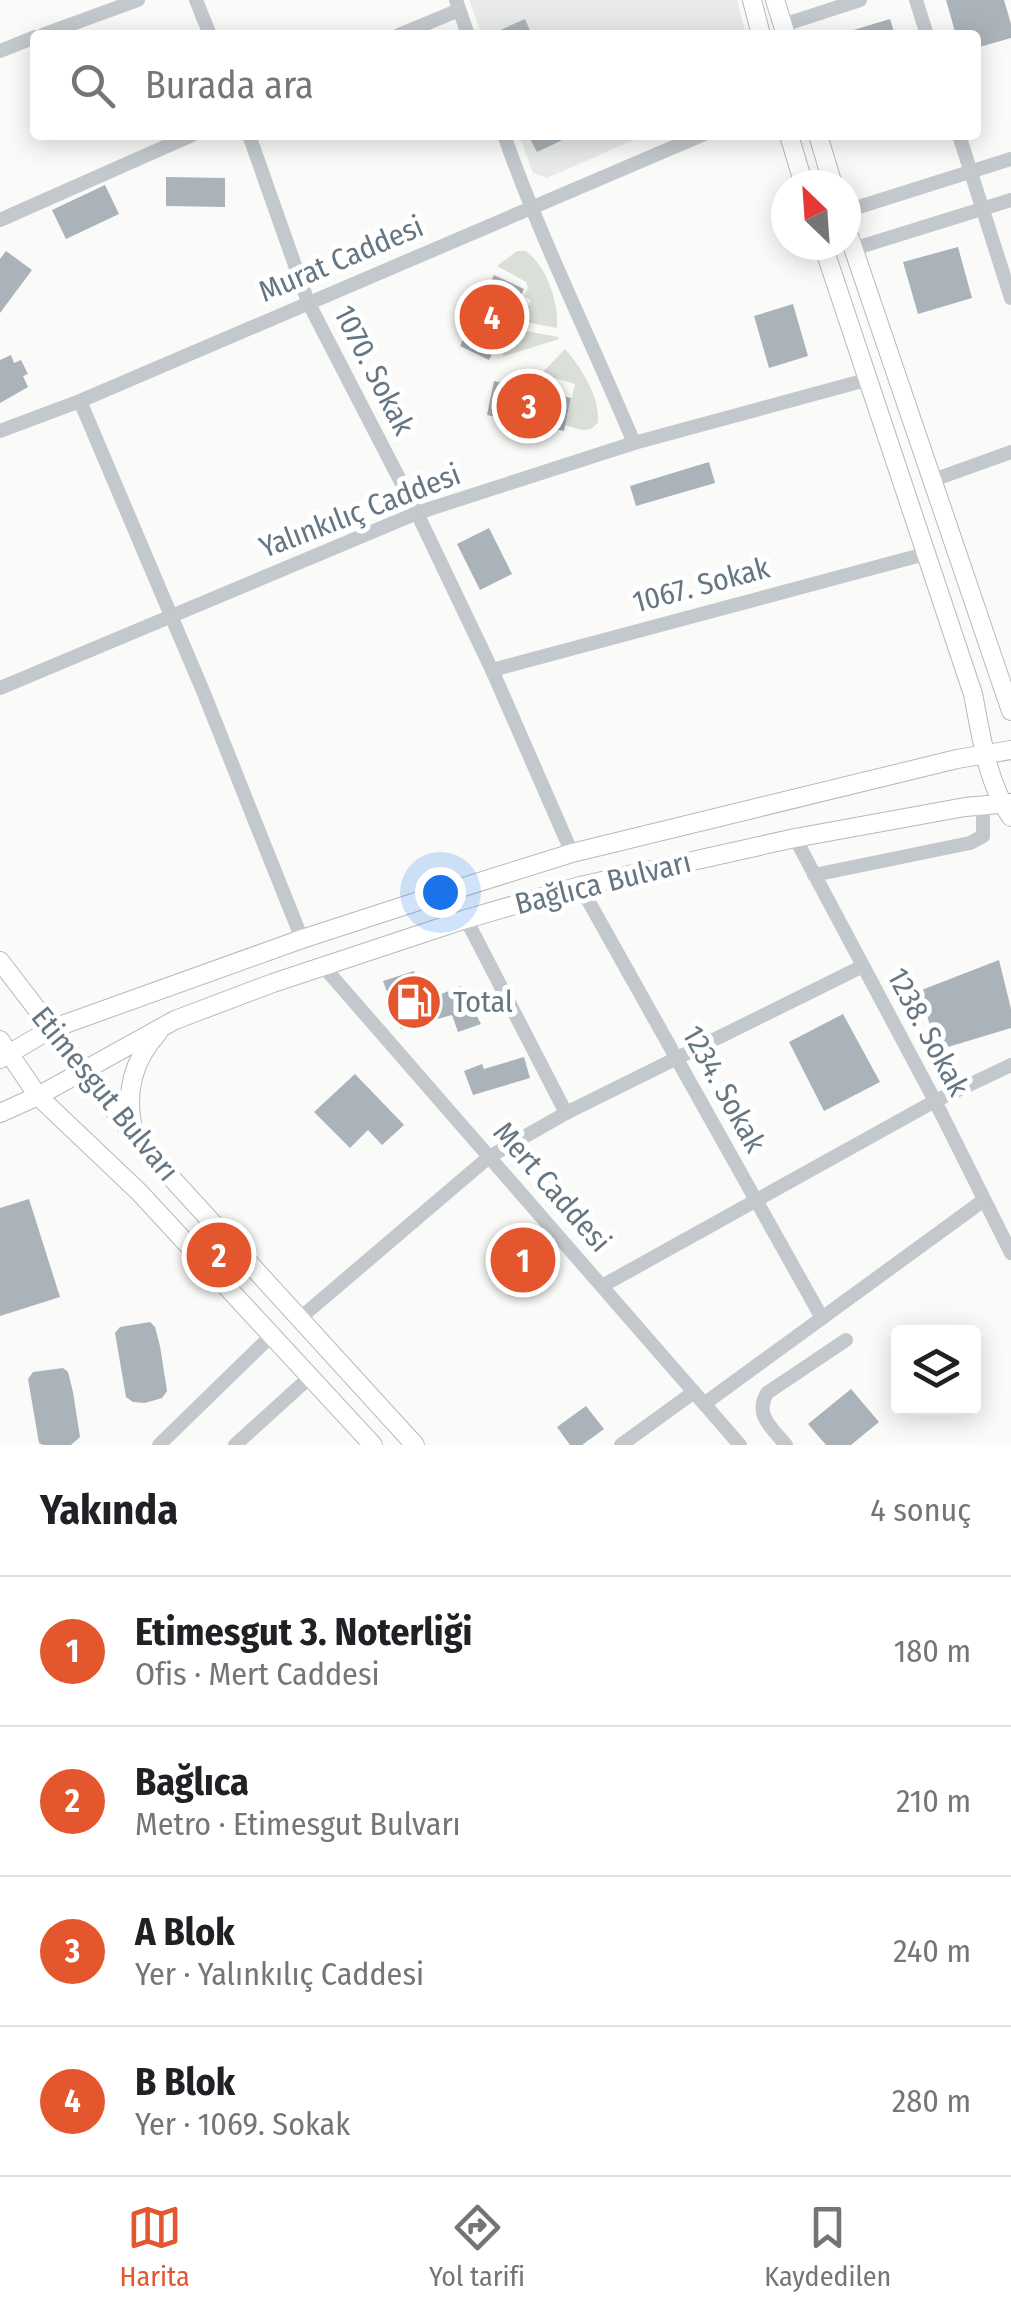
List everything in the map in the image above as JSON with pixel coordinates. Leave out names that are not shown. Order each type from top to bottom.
[{"type":"main road","points":[[752,0],[760,30]]},
{"type":"main road","points":[[776,0],[784,30]]},
{"type":"main road","points":[[790,140],[800,170]]},
{"type":"main road","points":[[820,140],[828,170]]},
{"type":"main road","points":[[828,260],[973,694],[1002,808]]},
{"type":"main road","points":[[856,260],[1011,711]]},
{"type":"main road","name":"Bağlıca Bulvarı","points":[[3,1051],[51,1029],[302,939],[572,854],[1011,750]]},
{"type":"main road","name":"Bağlıca Bulvarı","points":[[0,1112],[38,1096],[174,1020],[466,919],[580,886],[795,838],[1002,808]]},
{"type":"main road","name":"Etimesgut Bulvarı","points":[[0,962],[136,1139],[416,1445]]},
{"type":"main road","points":[[136,1139],[129,1104],[132,1080],[147,1046],[174,1020]]},
{"type":"main road","name":"Etimesgut Bulvarı","points":[[3,1051],[38,1096],[139,1192],[373,1445]]},
{"type":"street","points":[[55,30],[138,0]]},
{"type":"street","points":[[196,0],[208,30]]},
{"type":"street","points":[[784,30],[860,0]]},
{"type":"street","points":[[916,0],[925,30]]},
{"type":"street","points":[[409,30],[458,5],[466,30]]},
{"type":"street","points":[[0,51],[30,39]]},
{"type":"street","points":[[0,220],[181,140]]},
{"type":"street","name":"1070. Sokak","points":[[251,140],[308,302],[492,670],[572,854]]},
{"type":"street","points":[[506,140],[530,209],[634,443]]},
{"type":"street","name":"Murat Caddesi","points":[[0,431],[690,140]]},
{"type":"street","points":[[960,140],[1011,298]]},
{"type":"street","points":[[861,206],[1011,160]]},
{"type":"street","points":[[861,247],[1011,200]]},
{"type":"street","name":"Yalınkılıç Caddesi","points":[[0,688],[417,514],[634,443],[866,380]]},
{"type":"street","points":[[80,400],[302,939]]},
{"type":"street","points":[[933,480],[1011,452]]},
{"type":"street","name":"1067. Sokak","points":[[492,670],[925,554]]},
{"type":"street","points":[[814,875],[970,843],[984,836],[1002,808]]},
{"type":"street","name":"1238. Sokak","points":[[795,838],[1011,1253]]},
{"type":"street","name":"1234. Sokak","points":[[580,886],[822,1318]]},
{"type":"street","points":[[466,919],[566,1112]]},
{"type":"street","name":"Mert Caddesi","points":[[322,966],[740,1445]]},
{"type":"street","points":[[299,1319],[489,1157],[566,1112],[861,966]]},
{"type":"street","points":[[602,1286],[935,1102],[1011,1065]]},
{"type":"street","points":[[620,1445],[822,1318],[984,1200]]},
{"type":"street","points":[[159,1445],[272,1335]]},
{"type":"street","points":[[786,1445],[762,1416],[760,1404],[767,1393],[846,1340]]},
{"type":"street","points":[[236,1445],[310,1376]]},
{"type":"shaded area","points":[[469,0],[737,0],[745,30],[480,30]]},
{"type":"shaded area","points":[[521,140],[634,140],[547,178],[533,173]]},
{"type":"shaded area","points":[[517,251],[526,251],[546,276],[554,297],[557,328],[521,321],[531,300],[524,296],[526,282],[497,266]]},
{"type":"shaded area","points":[[515,329],[558,337],[559,339],[502,357]]},
{"type":"shaded area","points":[[565,349],[583,373],[596,403],[598,422],[587,430],[565,425],[575,384],[541,374]]},
{"type":"building","points":[[946,0],[1004,0],[1011,38],[981,47],[981,30],[955,30]]},
{"type":"building","points":[[525,19],[530,30],[500,30]]},
{"type":"building","points":[[890,19],[893,30],[854,30]]},
{"type":"building","points":[[531,140],[562,140],[537,152]]},
{"type":"building","points":[[166,177],[225,178],[225,207],[166,206]]},
{"type":"building","points":[[105,185],[119,214],[66,239],[52,210]]},
{"type":"building","points":[[958,247],[972,298],[918,314],[903,262]]},
{"type":"building","points":[[6,251],[32,270],[0,313],[0,259]]},
{"type":"building","points":[[494,275],[524,289],[489,360],[460,346]]},
{"type":"building","points":[[793,304],[808,356],[769,368],[754,316]]},
{"type":"building","points":[[11,355],[14,363],[21,360],[28,374],[23,376],[28,387],[0,403],[0,360]]},
{"type":"building","points":[[494,381],[571,398],[564,431],[487,415]]},
{"type":"building","points":[[709,462],[715,483],[636,506],[630,486]]},
{"type":"building","points":[[489,528],[512,574],[480,590],[457,544]]},
{"type":"building","points":[[999,960],[1011,1009],[1011,1028],[938,1050],[919,991]]},
{"type":"building","points":[[414,971],[424,1001],[461,986],[481,1024],[458,1032],[452,1015],[401,1029],[383,981]]},
{"type":"building","points":[[843,1014],[880,1082],[824,1111],[789,1042]]},
{"type":"building","points":[[524,1057],[530,1078],[473,1095],[464,1071]]},
{"type":"building","points":[[355,1074],[404,1125],[382,1145],[368,1130],[350,1148],[314,1112]]},
{"type":"building","points":[[29,1199],[60,1297],[0,1316],[0,1208]]},
{"type":"building","points":[[150,1322],[160,1346],[167,1391],[162,1398],[133,1402],[126,1397],[115,1333],[120,1327]]},
{"type":"building","points":[[63,1368],[68,1372],[73,1392],[80,1437],[71,1445],[43,1445],[39,1443],[28,1379],[33,1372]]},
{"type":"building","points":[[851,1389],[879,1422],[851,1445],[826,1445],[808,1424]]},
{"type":"building","points":[[586,1406],[604,1429],[582,1445],[570,1445],[557,1427]]},
{"type":"place","name":"B Blok","points":[[492,317]]},
{"type":"place","name":"A Blok","points":[[529,406]]},
{"type":"place","name":"Total","points":[[414,1002]]},
{"type":"place","name":"Bağlıca","points":[[219,1255]]},
{"type":"place","name":"Etimesgut 3. Noterliği","points":[[523,1260]]}]
